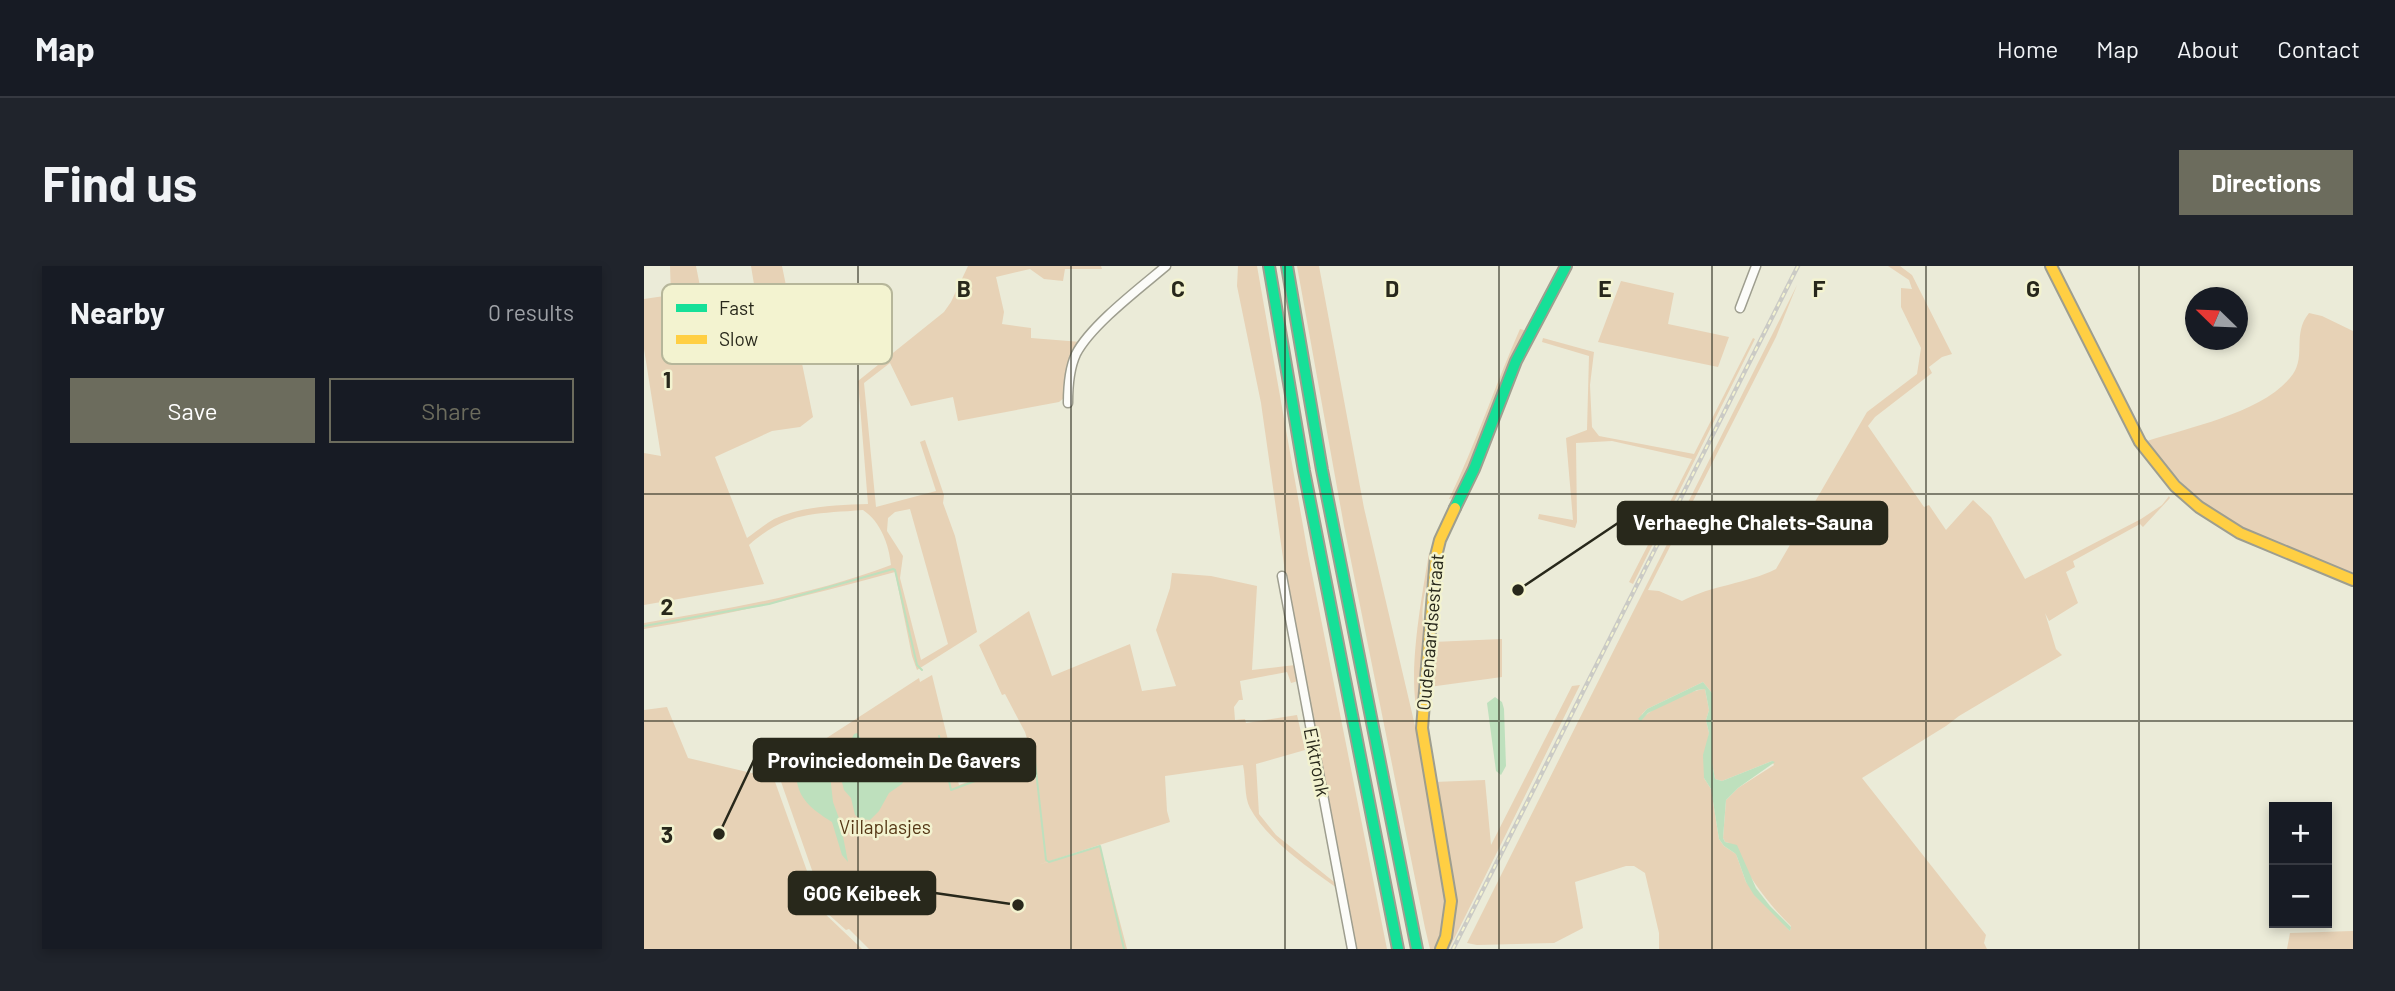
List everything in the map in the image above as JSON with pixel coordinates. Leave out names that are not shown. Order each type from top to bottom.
[{"type":"main road","points":[[1269,266],[1304,471],[1398,949]]},
{"type":"main road","points":[[1287,266],[1322,470],[1417,949]]},
{"type":"main road","name":"Oudenaardsestraat","points":[[1441,949],[1448,928],[1451,901],[1422,728],[1436,556],[1440,540],[1474,469],[1505,387],[1530,331],[1566,266]]},
{"type":"main road","points":[[2051,266],[2130,424],[2154,463],[2189,499],[2230,527],[2353,580]]},
{"type":"street","points":[[1068,403],[1071,368],[1084,343],[1102,323],[1166,266]]},
{"type":"street","points":[[1740,308],[1756,266]]},
{"type":"street","name":"Eiktronk","points":[[1282,576],[1352,949]]},
{"type":"green space","points":[[670,266],[696,266],[700,284],[671,284]]},
{"type":"green space","points":[[751,266],[782,266],[786,284],[754,284]]},
{"type":"green space","points":[[968,266],[1101,266],[1102,269],[1065,269],[1063,281],[1044,279],[1030,269],[996,277],[1004,312],[1002,324],[1031,328],[1031,338],[1081,342],[1064,398],[1059,402],[958,421],[953,397],[911,406],[890,364],[892,354],[944,312]]},
{"type":"green space","points":[[1238,266],[1257,266],[1308,554],[1387,949],[1356,949],[1287,586],[1261,403],[1237,286]]},
{"type":"green space","points":[[1297,266],[1319,266],[1364,508],[1416,730],[1446,888],[1446,917],[1437,949],[1430,949],[1425,928],[1344,526]]},
{"type":"green space","points":[[1888,266],[1900,266],[1912,275],[1952,354],[1942,357],[1929,367],[1932,373],[1875,417],[1868,426],[1924,507],[1929,505],[1946,530],[1973,500],[1991,517],[2025,579],[2141,519],[2162,505],[2169,496],[2170,498],[2143,527],[2140,524],[2073,561],[2075,567],[2066,572],[2078,603],[2049,621],[2045,613],[2056,649],[2062,655],[1862,778],[1986,935],[1984,943],[1987,949],[1659,949],[1659,933],[1645,873],[1634,866],[1575,882],[1583,928],[1554,943],[1467,943],[1797,285],[1776,337],[1648,590],[1659,591],[1682,601],[1776,569],[1867,412],[1917,374],[1921,348],[1901,307],[1901,288],[1912,289],[1909,280]],"holes":[[[1703,682],[1712,693],[1712,763],[1715,779],[1722,781],[1772,761],[1774,765],[1738,788],[1726,800],[1723,838],[1736,854],[1719,839],[1711,789],[1704,778],[1709,733],[1705,689],[1671,700],[1641,720],[1647,709]],[[1736,855],[1765,897],[1791,926],[1790,931],[1746,882]]]},
{"type":"green space","points":[[1621,281],[1674,293],[1668,324],[1729,337],[1718,367],[1598,342]]},
{"type":"green space","points":[[662,296],[662,364],[802,364],[813,417],[800,427],[772,431],[715,457],[747,538],[774,519],[796,511],[868,504],[858,381],[879,364],[889,364],[864,383],[876,507],[936,491],[920,442],[925,440],[944,495],[943,503],[955,536],[977,632],[917,670],[895,572],[770,604],[644,629],[644,623],[800,593],[891,565],[883,534],[875,521],[863,510],[802,516],[776,526],[749,545],[764,584],[644,605],[644,453],[661,456],[644,349],[644,299]],"holes":[[[910,509],[948,644],[921,660],[900,578],[903,556],[887,531],[888,518],[895,512]]]},
{"type":"green space","points":[[2309,313],[2322,316],[2353,331],[2353,574],[2269,541],[2215,511],[2167,467],[2147,441],[2205,424],[2246,408],[2281,387],[2297,367],[2301,329]]},
{"type":"green space","points":[[1520,329],[1524,330],[1524,337],[1478,450],[1454,498],[1449,499],[1468,457]]},
{"type":"green space","points":[[1543,338],[1594,352],[1590,385],[1592,427],[1599,436],[1694,454],[1753,338],[1755,339],[1633,584],[1629,582],[1692,459],[1612,441],[1576,443],[1575,528],[1538,519],[1539,514],[1573,520],[1566,438],[1587,430],[1589,356],[1542,342]]},
{"type":"green space","points":[[1429,553],[1432,556],[1422,612],[1425,628],[1419,719],[1415,702],[1415,660]]},
{"type":"green space","name":"Villaplasjes","points":[[1172,573],[1211,576],[1257,586],[1252,670],[1295,665],[1298,681],[1291,683],[1287,672],[1240,681],[1243,700],[1239,700],[1234,707],[1235,720],[1245,719],[1246,723],[1297,715],[1305,750],[1256,764],[1259,814],[1276,835],[1339,886],[1340,890],[1290,854],[1267,832],[1248,804],[1243,765],[1165,776],[1170,822],[1038,865],[1100,846],[1127,949],[869,949],[849,929],[846,930],[827,913],[779,776],[774,779],[821,910],[862,949],[644,949],[644,710],[667,707],[688,758],[760,775],[799,750],[802,754],[919,678],[920,682],[932,675],[959,785],[1033,758],[1025,732],[1005,694],[1002,695],[979,645],[1029,611],[1052,676],[1130,644],[1142,691],[1176,686],[1156,630],[1170,588]]},
{"type":"green space","points":[[1502,639],[1502,677],[1429,687],[1433,642]]},
{"type":"green space","points":[[1580,685],[1449,949],[1445,949],[1451,930],[1434,782],[1485,780],[1491,845],[1572,686]]},
{"type":"green space","points":[[2353,931],[2353,949],[2287,949],[2290,933]]},
{"type":"shaded area","points":[[1703,682],[1712,693],[1712,763],[1715,779],[1722,781],[1775,762],[1738,788],[1726,800],[1723,838],[1725,842],[1737,845],[1756,888],[1791,927],[1790,931],[1754,895],[1736,854],[1719,839],[1711,789],[1704,778],[1703,755],[1709,733],[1705,689],[1697,690],[1648,713],[1641,721],[1638,719],[1647,709]]},
{"type":"shaded area","points":[[1495,697],[1502,702],[1504,709],[1506,766],[1501,775],[1496,771],[1487,703]]},
{"type":"shaded area","points":[[857,733],[865,745],[872,740],[921,745],[920,754],[902,784],[889,793],[879,811],[870,820],[855,815],[840,774],[844,754]]},
{"type":"shaded area","points":[[822,760],[829,766],[833,802],[840,821],[848,862],[842,855],[832,822],[810,806],[798,786],[796,767],[800,762]]},
{"type":"waterway","points":[[644,626],[769,604],[893,569],[917,665],[922,670]]},
{"type":"waterway","points":[[939,736],[951,790],[1031,760],[1035,762],[1046,860],[1049,862],[1100,846],[1124,949]]},
{"type":"railway","points":[[1453,949],[1798,266]]},
{"type":"traffic: fast","points":[[1269,266],[1304,471],[1398,949]]},
{"type":"traffic: fast","points":[[1287,266],[1322,470],[1417,949]]},
{"type":"traffic: fast","points":[[1455,508],[1474,469],[1516,361],[1566,266]]},
{"type":"traffic: slow","points":[[2051,266],[2140,442],[2175,486],[2199,507],[2240,533],[2353,580]]},
{"type":"traffic: slow","points":[[1441,949],[1446,937],[1451,901],[1422,728],[1436,556],[1440,540],[1455,508]]},
{"type":"place","name":"Verhaeghe Chalets-Sauna","points":[[1518,590]]},
{"type":"place","name":"Provinciedomein De Gavers","points":[[719,834]]},
{"type":"place","name":"GOG Keibeek","points":[[1018,905]]}]
